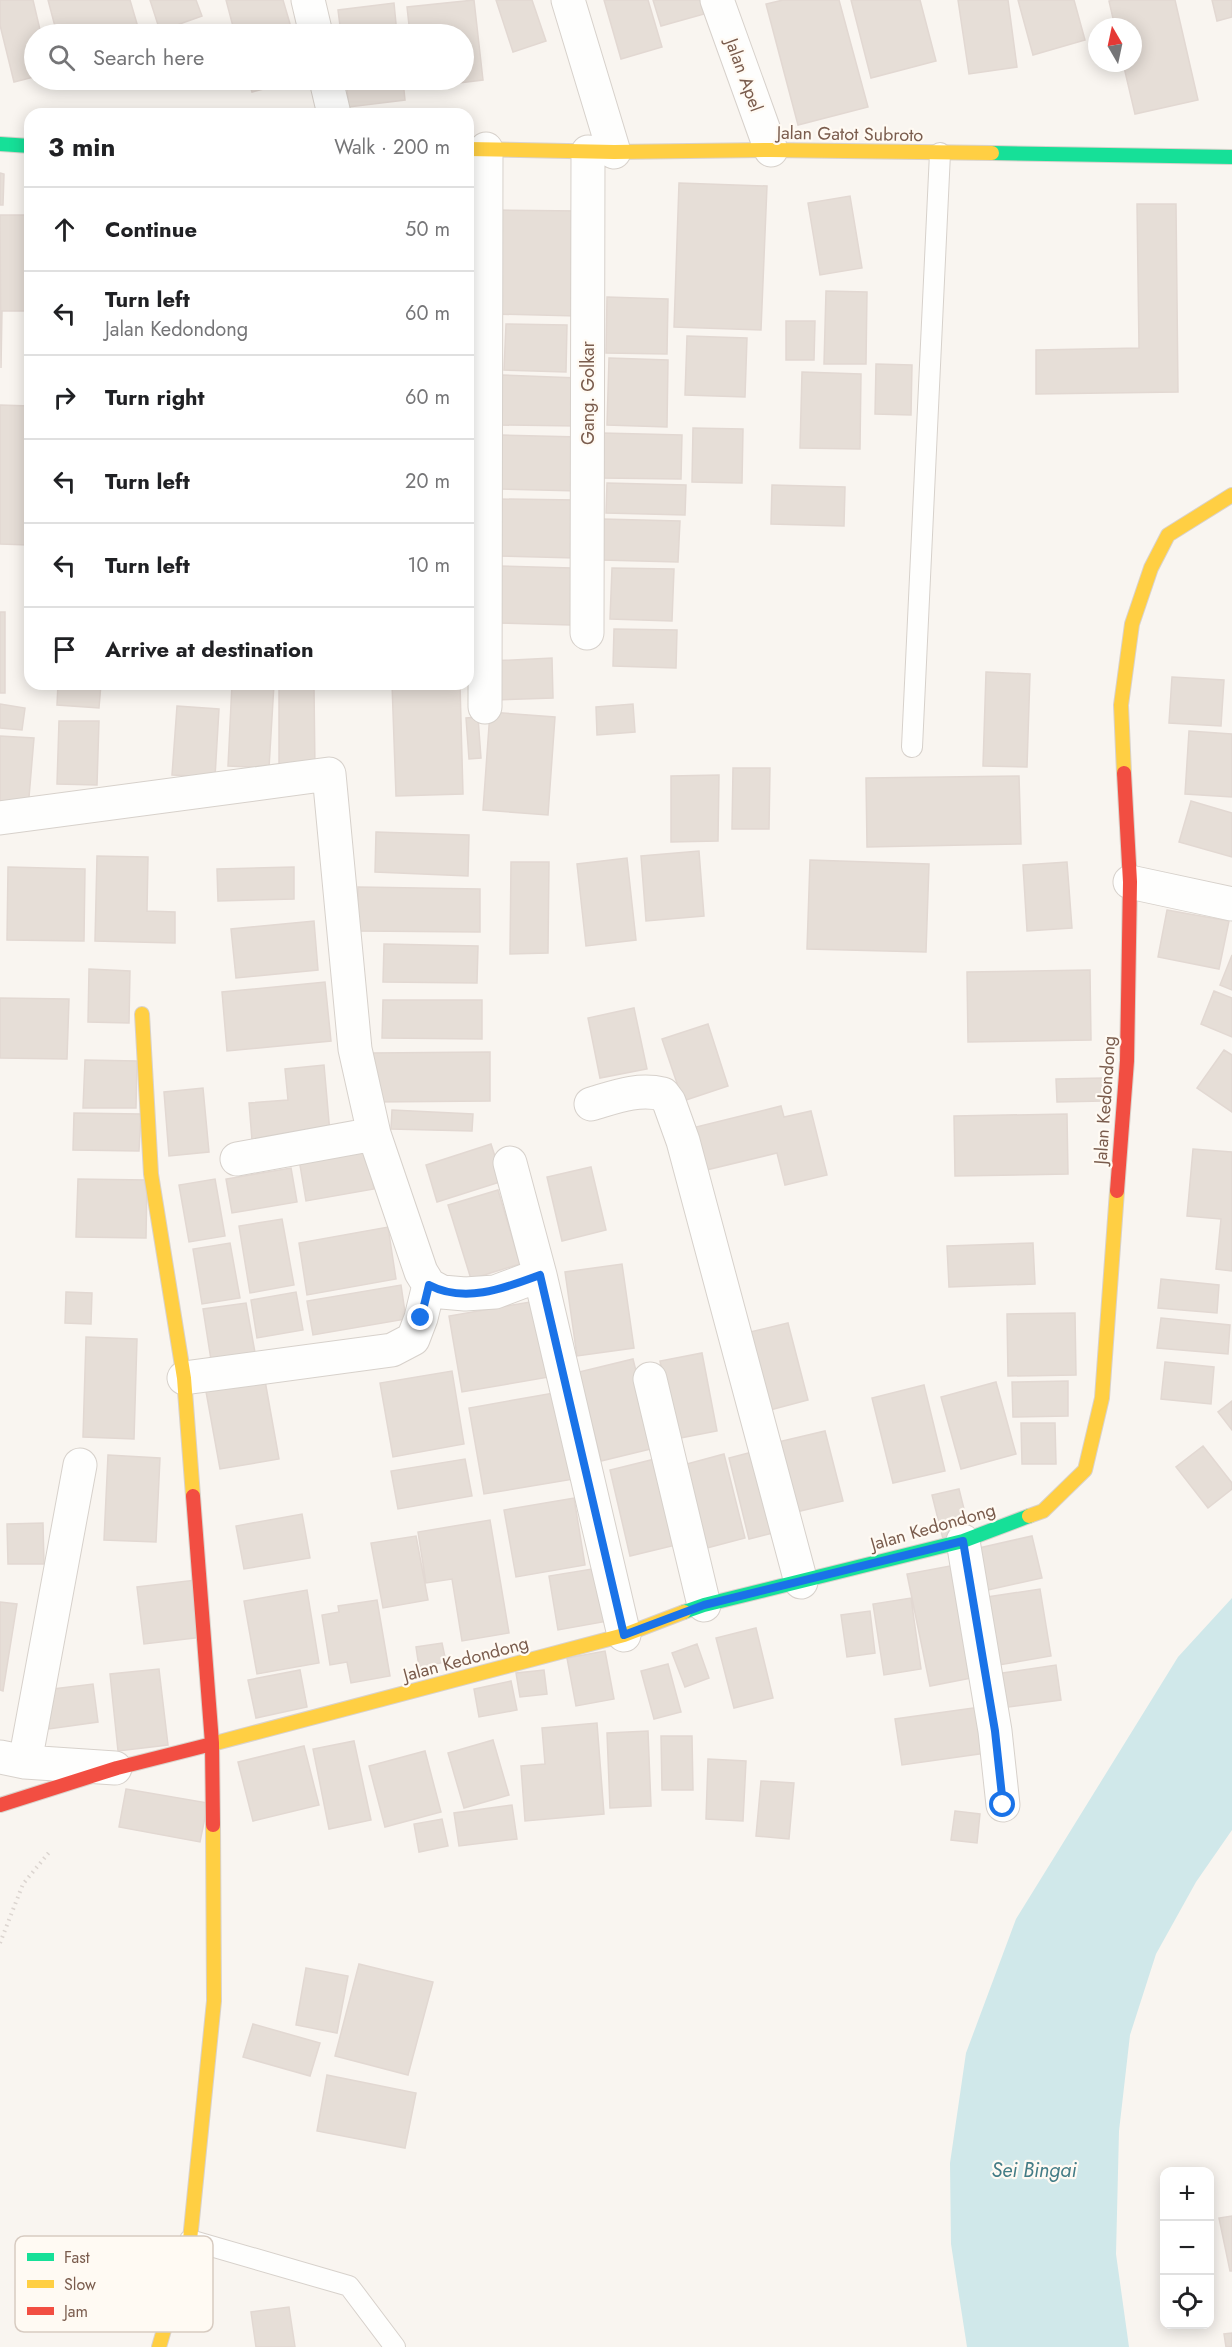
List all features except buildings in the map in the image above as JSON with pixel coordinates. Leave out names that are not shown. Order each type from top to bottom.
[{"type":"street","points":[[308,0],[314,24]]},
{"type":"street","name":"Gang. Golkar","points":[[568,0],[601,152],[587,633]]},
{"type":"street","name":"Jalan Apel","points":[[717,0],[771,150]]},
{"type":"street","points":[[328,90],[332,108]]},
{"type":"street","points":[[0,144],[24,146]]},
{"type":"street","points":[[477,149],[476,631],[485,707]]},
{"type":"street","name":"Jalan Gatot Subroto","points":[[477,149],[601,152],[771,150],[1232,157]]},
{"type":"street","name":"Jalan Kedondong","points":[[0,1805],[117,1768],[418,1691],[624,1635],[704,1605],[963,1541],[1043,1511],[1085,1470],[1103,1386],[1127,1060],[1130,882],[1121,705],[1132,624],[1151,567],[1168,534],[1232,495]]},
{"type":"street","points":[[0,818],[329,774],[355,1049],[374,1134],[420,1272],[429,1285],[442,1292],[465,1294],[495,1292],[540,1275]]},
{"type":"street","points":[[1130,882],[1232,904]]},
{"type":"street","points":[[142,1014],[152,1174],[184,1378],[212,1743],[214,2001],[190,2236]]},
{"type":"street","points":[[591,1104],[648,1090],[663,1094],[669,1102],[686,1152],[801,1582]]},
{"type":"street","points":[[237,1159],[374,1134]]},
{"type":"street","points":[[510,1163],[540,1275],[624,1635]]},
{"type":"street","points":[[184,1378],[392,1350],[413,1340],[429,1285]]},
{"type":"street","points":[[650,1379],[704,1605]]},
{"type":"street","points":[[80,1465],[12,1759],[117,1768]]},
{"type":"street","points":[[963,1541],[995,1731],[1003,1805]]},
{"type":"street","points":[[159,2347],[163,2332]]},
{"type":"lane","points":[[912,747],[940,153]]},
{"type":"lane","points":[[213,2247],[349,2286],[395,2347]]},
{"type":"path","points":[[0,1943],[24,1884],[51,1850]]},
{"type":"water","name":"Sei Bingai","points":[[1232,1598],[1232,1830],[1196,1882],[1156,1954],[1130,2035],[1119,2131],[1116,2254],[1129,2347],[967,2347],[951,2244],[950,2163],[966,2053],[1016,1919],[1178,1657]]},
{"type":"traffic: fast","points":[[0,144],[24,146]]},
{"type":"traffic: fast","points":[[992,153],[1232,157]]},
{"type":"traffic: fast","points":[[684,1612],[704,1605],[963,1541],[1029,1516]]},
{"type":"traffic: slow","points":[[474,149],[614,152],[771,150],[992,153]]},
{"type":"traffic: slow","points":[[1124,773],[1121,705],[1132,624],[1151,568],[1168,535],[1232,495]]},
{"type":"traffic: slow","points":[[142,1014],[151,1174],[184,1378],[193,1496]]},
{"type":"traffic: slow","points":[[1029,1516],[1043,1511],[1085,1470],[1102,1398],[1117,1191]]},
{"type":"traffic: slow","points":[[212,1744],[624,1635],[684,1612]]},
{"type":"traffic: slow","points":[[190,2236],[214,2001],[213,1825]]},
{"type":"traffic: slow","points":[[159,2347],[163,2332]]},
{"type":"traffic: jam","points":[[1117,1191],[1127,1061],[1130,882],[1124,773]]},
{"type":"traffic: jam","points":[[193,1496],[212,1743],[213,1825]]},
{"type":"traffic: jam","points":[[0,1805],[117,1768],[212,1744]]},
{"type":"route","points":[[421,1318],[429,1285],[442,1292],[465,1294],[495,1292],[540,1275],[624,1635],[704,1605],[963,1541],[995,1731],[1003,1805]]}]
